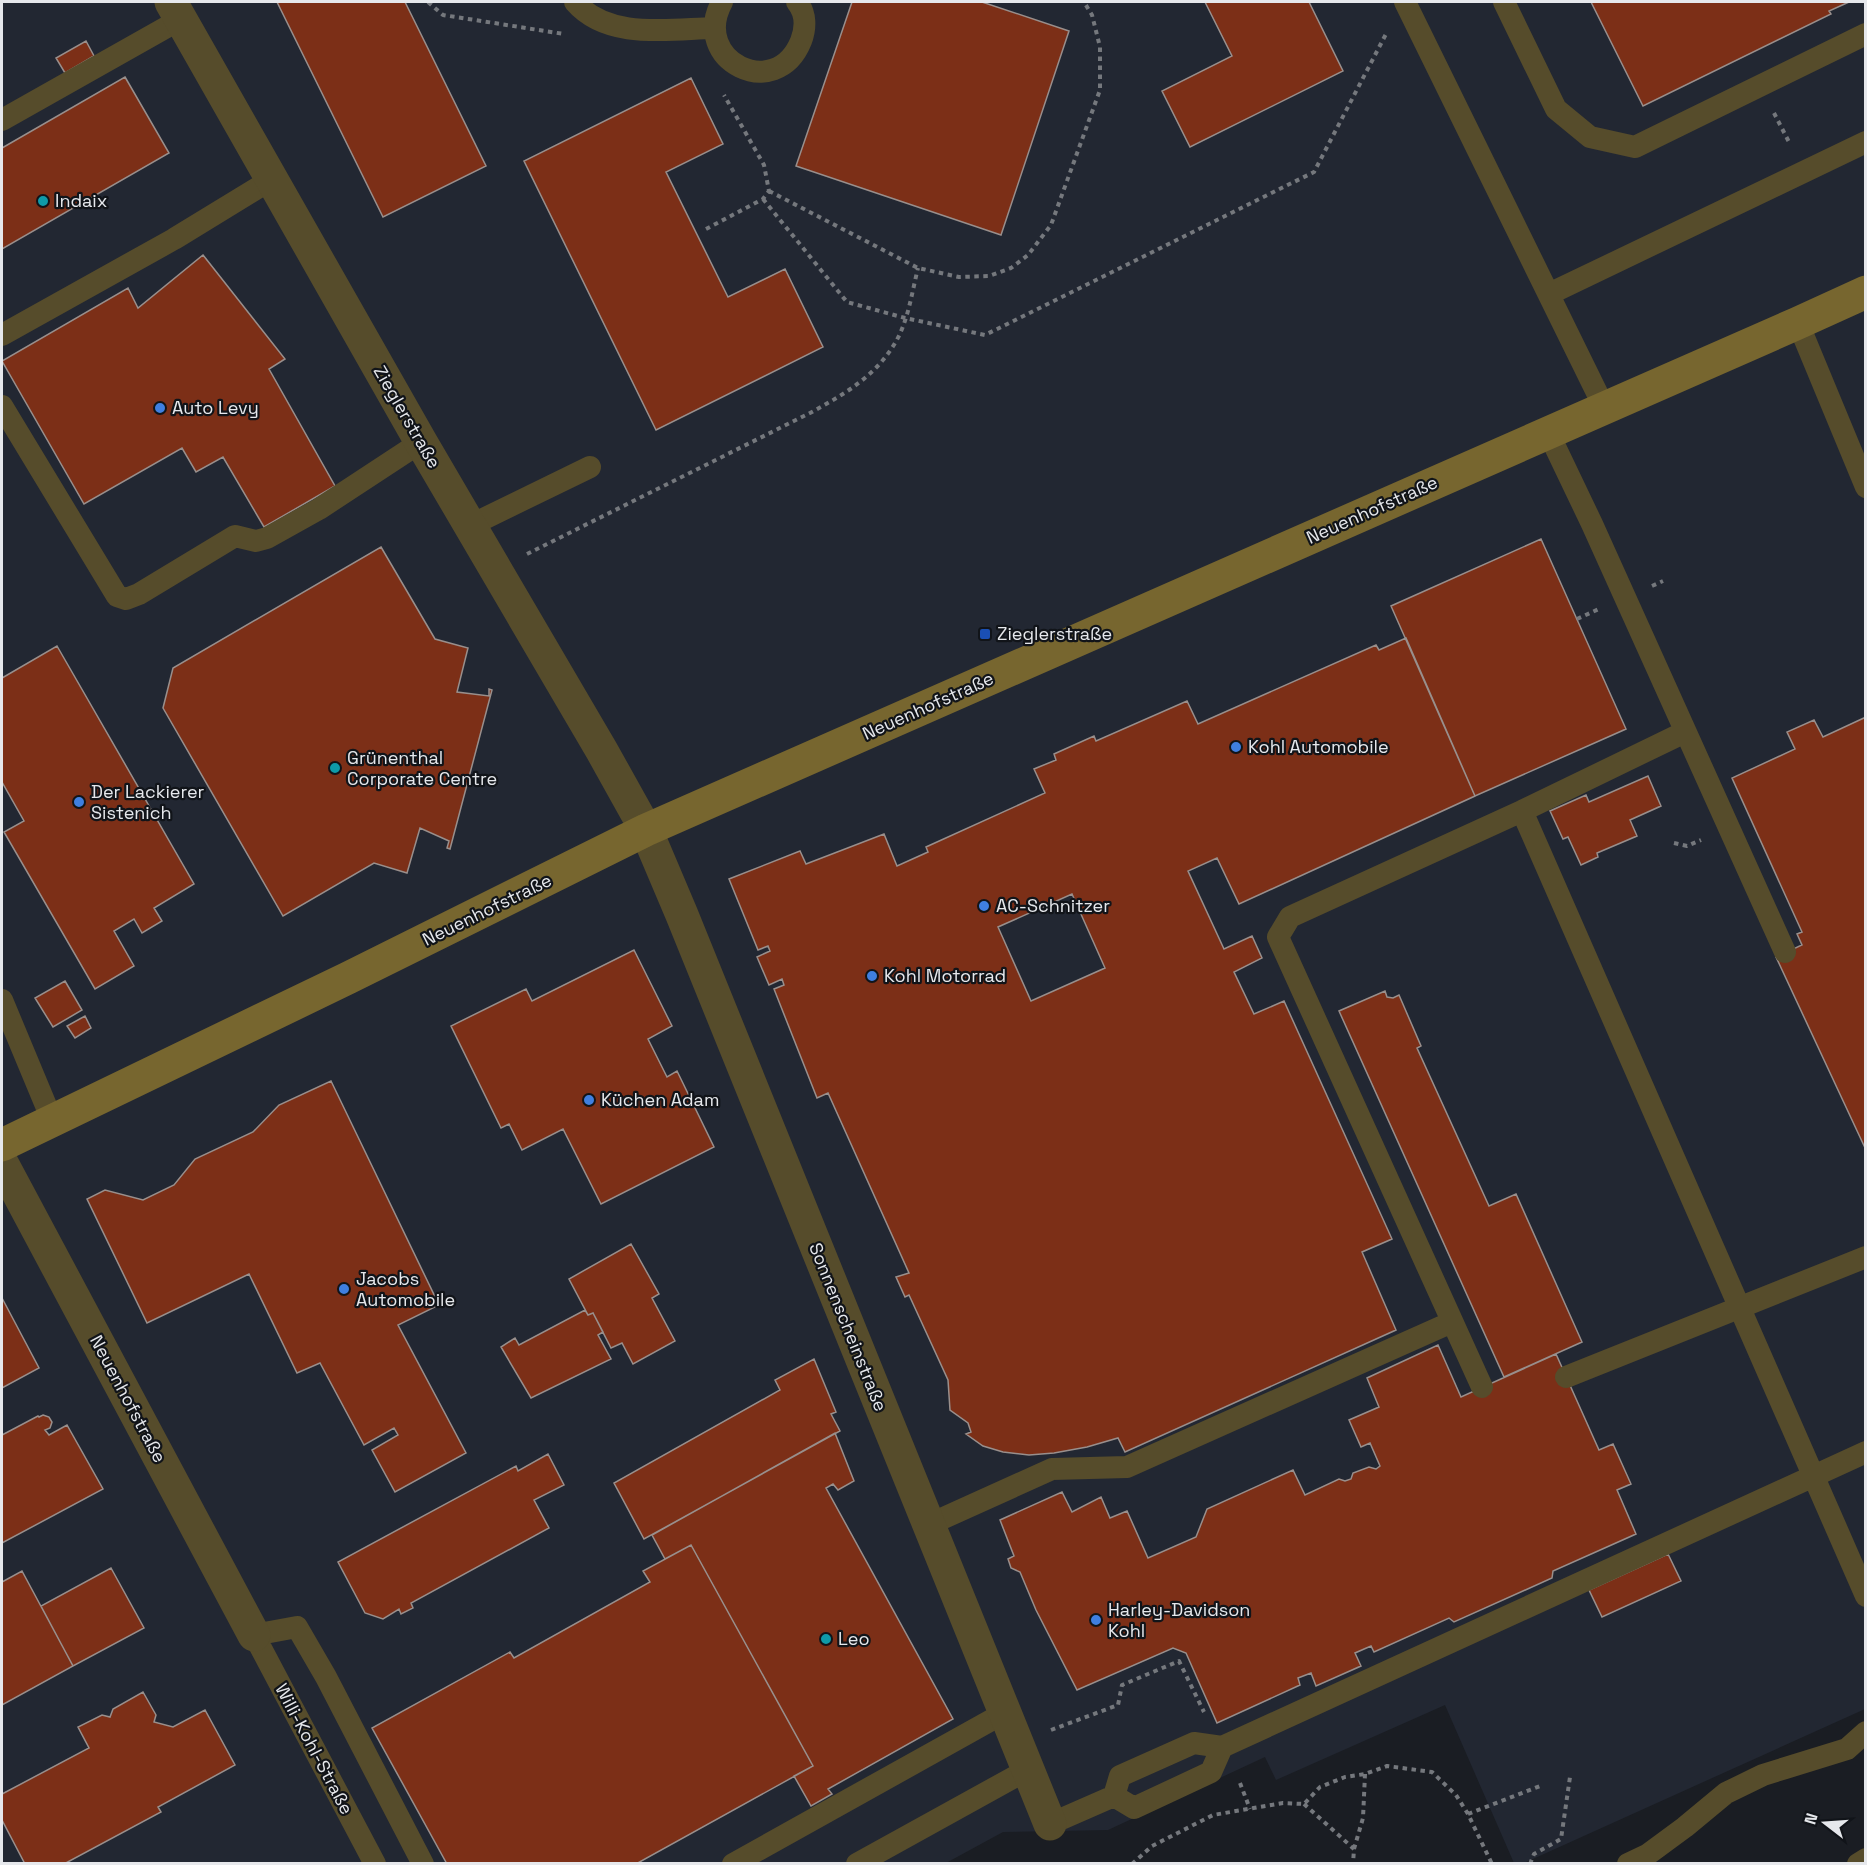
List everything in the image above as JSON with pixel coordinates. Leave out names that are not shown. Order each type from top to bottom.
[{"type":"street","name":"Zieglerstraße","points":[[176,10],[421,442],[646,830]]},
{"type":"street","name":"Neuenhofstraße","points":[[2,1145],[348,978],[646,830],[1866,292]]},
{"type":"street","name":"Sonnenscheinstraße","points":[[646,830],[1050,1824]]},
{"type":"street","name":"Neuenhofstraße","points":[[2,1163],[254,1635]]},
{"type":"lane","points":[[575,2],[604,22],[636,30],[714,28]]},
{"type":"lane","points":[[722,2],[716,13],[714,28],[720,50],[730,62],[742,69],[758,72],[774,70],[785,64],[796,53],[805,32],[804,16],[797,2]]},
{"type":"lane","points":[[1405,2],[1604,407]]},
{"type":"lane","points":[[1504,2],[1556,109],[1590,137],[1635,147],[1866,34]]},
{"type":"lane","points":[[2,120],[176,10]]},
{"type":"lane","points":[[1549,294],[1866,142]]},
{"type":"lane","points":[[2,335],[174,239],[272,179]]},
{"type":"lane","points":[[1798,323],[1866,487]]},
{"type":"lane","points":[[2,406],[117,596],[126,599],[139,594],[235,536],[256,541],[267,538],[319,508],[421,442]]},
{"type":"lane","points":[[1548,432],[1592,524],[1785,952]]},
{"type":"lane","points":[[471,525],[590,467]]},
{"type":"lane","points":[[1482,1387],[1278,937],[1290,917],[1522,812],[1685,732]]},
{"type":"lane","points":[[1522,812],[1866,1596]]},
{"type":"lane","points":[[2,1000],[52,1120]]},
{"type":"lane","points":[[1566,1377],[1866,1257]]},
{"type":"lane","points":[[928,1525],[1052,1469],[1127,1467],[1452,1323]]},
{"type":"lane","points":[[1050,1824],[1114,1796],[1120,1776],[1194,1743],[1222,1747],[1866,1452]]},
{"type":"lane","points":[[254,1635],[297,1627],[326,1677],[423,1863]]},
{"type":"lane","name":"Willi-Kohl-Straße","points":[[254,1635],[375,1863]]},
{"type":"lane","points":[[733,1863],[1004,1713]]},
{"type":"lane","points":[[1628,1863],[1656,1848],[1725,1793],[1763,1775],[1847,1749],[1866,1732]]},
{"type":"lane","points":[[1114,1796],[1134,1808],[1210,1772],[1222,1747]]},
{"type":"lane","points":[[857,1863],[1022,1757]]},
{"type":"lane","points":[[1857,1863],[1866,1858]]},
{"type":"path","points":[[428,2],[443,15],[571,35],[604,22]]},
{"type":"path","points":[[769,191],[918,268],[959,276],[989,276],[1011,268],[1028,255],[1051,225],[1100,90],[1100,47],[1092,15],[1084,2]]},
{"type":"path","points":[[763,199],[847,302],[905,318],[985,335],[1314,172],[1387,32]]},
{"type":"path","points":[[706,229],[763,199],[769,191],[764,165],[720,87]]},
{"type":"path","points":[[496,569],[848,392],[877,368],[896,342],[918,268]]},
{"type":"path","points":[[1577,619],[1594,611]]},
{"type":"path","points":[[1022,1757],[1118,1705],[1122,1685],[1179,1661],[1238,1779],[1250,1809]]},
{"type":"path","points":[[1304,1804],[1320,1787],[1345,1777],[1365,1774],[1387,1766],[1432,1772],[1456,1795],[1492,1863]]},
{"type":"path","points":[[1353,1863],[1354,1849],[1363,1818],[1365,1774]]},
{"type":"path","points":[[1530,1863],[1534,1854],[1562,1839],[1570,1777]]},
{"type":"path","points":[[1468,1814],[1540,1786]]},
{"type":"path","points":[[1132,1863],[1152,1846],[1213,1815],[1283,1803],[1304,1804],[1354,1849]]},
{"type":"shaded area","points":[[2,2],[1865,2],[1865,1709],[1524,1863],[1514,1863],[1445,1705],[1276,1780],[1265,1757],[1108,1830],[1003,1832],[946,1863],[2,1864]]},
{"type":"building","points":[[277,2],[405,2],[486,166],[383,217]]},
{"type":"building","points":[[852,2],[982,2],[1069,31],[1001,235],[796,166]]},
{"type":"building","points":[[1205,2],[1309,2],[1343,71],[1190,147],[1162,91],[1232,56]]},
{"type":"building","points":[[1591,2],[1849,2],[1829,11],[1831,14],[1643,106]]},
{"type":"building","points":[[86,41],[94,56],[65,73],[56,58]]},
{"type":"building","name":"Indaix","points":[[125,77],[169,153],[2,249],[2,148]]},
{"type":"building","points":[[691,78],[723,144],[666,172],[728,297],[785,269],[823,347],[656,430],[524,161]]},
{"type":"building","name":"Auto Levy","points":[[203,255],[285,359],[269,369],[335,486],[264,527],[223,457],[196,472],[182,448],[84,504],[2,361],[128,288],[138,308]]},
{"type":"building","points":[[1541,539],[1626,729],[1475,796],[1391,606]]},
{"type":"building","name":"Grünenthal Corporate Centre","points":[[381,547],[435,639],[468,648],[457,692],[489,696],[489,689],[492,690],[450,849],[447,848],[449,841],[420,828],[407,873],[374,863],[283,916],[163,708],[173,668]]},
{"type":"building","points":[[1406,638],[1475,796],[1239,904],[1217,858],[1188,871],[1224,949],[1252,936],[1262,958],[1234,972],[1254,1014],[1284,1001],[1392,1239],[1362,1252],[1396,1330],[1125,1452],[1118,1438],[1087,1447],[1029,1455],[1003,1452],[983,1446],[966,1434],[971,1432],[968,1423],[950,1410],[948,1380],[909,1295],[905,1297],[896,1277],[909,1273],[828,1093],[817,1098],[774,989],[784,985],[782,979],[769,985],[757,957],[770,951],[768,946],[758,950],[729,879],[800,851],[806,864],[884,834],[897,866],[928,852],[926,847],[1045,793],[1034,769],[1056,760],[1054,754],[1094,736],[1096,741],[1187,701],[1198,724],[1376,645],[1379,650]],"holes":[[[1072,894],[1105,968],[1031,1001],[998,927]]]},
{"type":"building","name":"Der Lackierer Sistenich","points":[[57,646],[194,884],[154,908],[162,921],[142,933],[134,919],[114,931],[134,966],[95,989],[4,832],[24,821],[2,782],[2,678]]},
{"type":"building","points":[[1866,717],[1866,1150],[1776,957],[1802,945],[1797,934],[1802,932],[1732,778],[1795,749],[1787,732],[1814,720],[1823,737]]},
{"type":"building","points":[[1648,776],[1661,806],[1630,820],[1637,836],[1597,853],[1598,857],[1581,865],[1568,837],[1563,839],[1550,811],[1586,795],[1589,802]]},
{"type":"building","name":"Küchen Adam","points":[[634,950],[672,1026],[648,1039],[667,1077],[677,1071],[714,1147],[601,1204],[563,1129],[522,1150],[509,1124],[501,1128],[451,1026],[526,989],[532,1001]]},
{"type":"building","points":[[65,981],[82,1010],[53,1027],[35,998]]},
{"type":"building","points":[[1385,991],[1387,997],[1393,998],[1399,995],[1421,1046],[1417,1048],[1489,1206],[1516,1194],[1582,1342],[1504,1377],[1339,1011]]},
{"type":"building","points":[[85,1016],[91,1028],[75,1038],[67,1026]]},
{"type":"building","name":"Jacobs Automobile","points":[[331,1081],[439,1305],[398,1325],[466,1453],[395,1492],[372,1450],[398,1435],[394,1428],[364,1445],[320,1363],[297,1373],[249,1274],[147,1323],[87,1199],[105,1190],[143,1200],[174,1185],[195,1159],[253,1132],[279,1105]]},
{"type":"building","points":[[631,1244],[659,1294],[652,1298],[675,1341],[633,1364],[622,1343],[611,1348],[593,1313],[588,1315],[569,1279]]},
{"type":"building","points":[[2,1298],[39,1368],[2,1388]]},
{"type":"building","points":[[585,1310],[588,1315],[593,1313],[603,1332],[598,1335],[611,1359],[531,1398],[501,1347],[515,1338],[519,1345]]},
{"type":"building","points":[[1438,1345],[1461,1397],[1556,1354],[1599,1450],[1613,1444],[1631,1484],[1617,1490],[1636,1534],[1553,1571],[1552,1578],[1454,1622],[1449,1618],[1374,1652],[1371,1646],[1355,1653],[1361,1666],[1316,1686],[1311,1673],[1298,1678],[1300,1685],[1217,1723],[1186,1653],[1173,1648],[1077,1690],[1036,1610],[1020,1572],[1011,1568],[1008,1559],[1014,1556],[1000,1520],[1062,1492],[1072,1512],[1101,1497],[1110,1518],[1127,1511],[1148,1558],[1196,1537],[1207,1509],[1293,1470],[1305,1495],[1339,1479],[1345,1481],[1351,1479],[1353,1473],[1369,1467],[1376,1469],[1380,1466],[1370,1443],[1361,1447],[1349,1420],[1379,1407],[1367,1378]]},
{"type":"building","points":[[814,1359],[836,1412],[831,1414],[840,1431],[644,1539],[614,1483],[780,1390],[775,1380]]},
{"type":"building","points":[[43,1415],[49,1417],[52,1422],[50,1428],[45,1430],[49,1435],[67,1425],[103,1489],[2,1543],[2,1435]]},
{"type":"building","name":"Leo","points":[[835,1433],[854,1481],[838,1490],[833,1484],[826,1488],[953,1719],[828,1789],[832,1794],[811,1806],[794,1776],[813,1766],[691,1545],[665,1559],[652,1535]]},
{"type":"building","points":[[548,1454],[564,1485],[534,1500],[549,1528],[411,1603],[413,1608],[401,1614],[399,1609],[383,1619],[365,1613],[338,1562],[516,1466],[518,1471]]},
{"type":"building","points":[[691,1545],[813,1766],[636,1864],[447,1864],[372,1728],[510,1652],[514,1658],[650,1582],[643,1571]]},
{"type":"building","points":[[1668,1554],[1681,1581],[1602,1617],[1589,1590]]},
{"type":"building","points":[[111,1568],[144,1628],[73,1666],[41,1606]]},
{"type":"building","points":[[22,1571],[73,1666],[2,1705],[2,1582]]},
{"type":"building","points":[[143,1692],[156,1715],[154,1722],[173,1727],[205,1710],[235,1765],[158,1807],[161,1812],[64,1864],[25,1864],[2,1820],[2,1794],[89,1748],[78,1727],[102,1715],[110,1717],[113,1709]]},
{"type":"place","name":"Indaix","points":[[43,201]]},
{"type":"place","name":"Auto Levy","points":[[160,408]]},
{"type":"place","name":"Zieglerstraße","points":[[985,634]]},
{"type":"place","name":"Kohl Automobile","points":[[1236,747]]},
{"type":"place","name":"Grünenthal Corporate Centre","points":[[335,768]]},
{"type":"place","name":"Der Lackierer Sistenich","points":[[79,802]]},
{"type":"place","name":"AC-Schnitzer","points":[[984,906]]},
{"type":"place","name":"Kohl Motorrad","points":[[872,976]]},
{"type":"place","name":"Küchen Adam","points":[[589,1100]]},
{"type":"place","name":"Jacobs Automobile","points":[[344,1289]]},
{"type":"place","name":"Harley-Davidson Kohl","points":[[1096,1620]]},
{"type":"place","name":"Leo","points":[[826,1639]]}]
